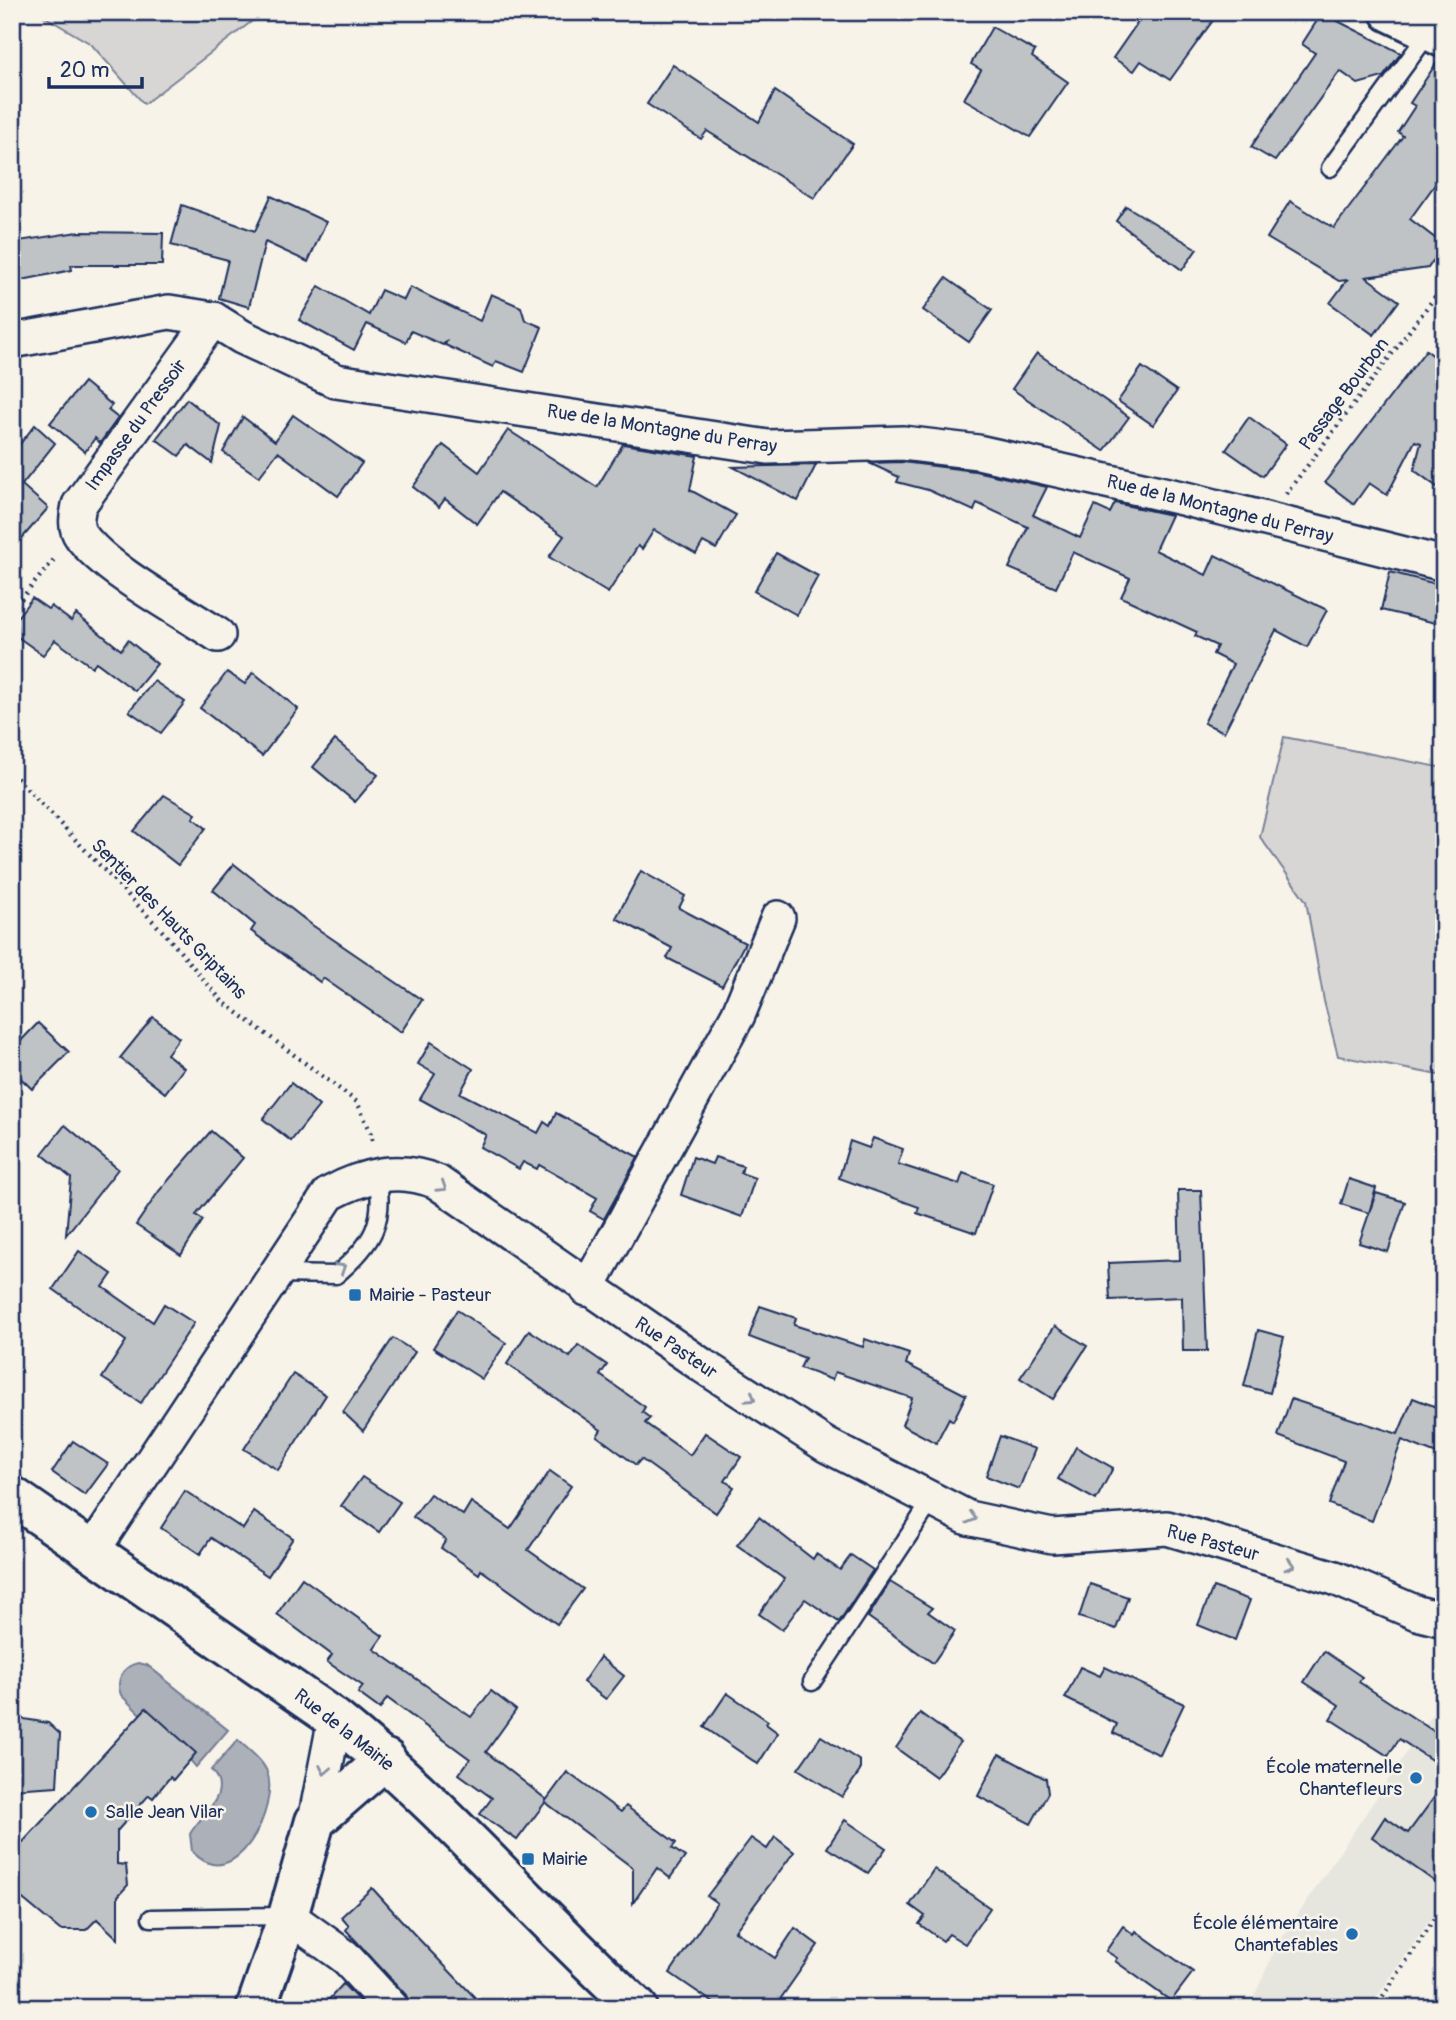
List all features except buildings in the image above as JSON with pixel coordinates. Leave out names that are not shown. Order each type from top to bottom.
[{"type":"street","points":[[1390,12],[1437,34]]},
{"type":"street","name":"Rue de la Montagne du Perray","points":[[12,341],[169,312],[213,319],[242,337],[336,381],[768,447],[903,443],[978,452],[1186,499],[1268,522],[1444,564]]},
{"type":"street","name":"Impasse du Pressoir","points":[[79,531],[76,522],[79,505],[213,319]]},
{"type":"street","points":[[79,531],[113,566],[218,635]]},
{"type":"street","points":[[587,1289],[738,1015],[778,918]]},
{"type":"street","name":"Rue Pasteur","points":[[93,1550],[329,1194],[377,1174],[418,1175],[437,1182],[587,1289],[825,1445],[968,1518],[1052,1536],[1167,1528],[1335,1578],[1417,1613],[1444,1620]]},
{"type":"street","name":"Rue de la Mairie","points":[[19,1508],[93,1550],[335,1719],[386,1759],[586,1960],[638,2008]]},
{"type":"street","points":[[256,2008],[288,1916],[315,1821],[335,1719]]},
{"type":"street","points":[[315,1821],[386,1759]]},
{"type":"street","points":[[288,1916],[344,1956],[392,2008]]},
{"type":"lane","points":[[1330,168],[1437,34]]},
{"type":"lane","points":[[275,1274],[335,1275],[358,1256],[371,1240],[382,1201],[377,1174]]},
{"type":"lane","points":[[813,1682],[932,1500]]},
{"type":"lane","points":[[151,1918],[288,1916]]},
{"type":"path","name":"Passage Bourbon","points":[[1268,522],[1444,285]]},
{"type":"path","points":[[12,610],[79,531]]},
{"type":"path","name":"Sentier des Hauts Griptains","points":[[12,774],[166,935],[222,1001],[356,1102],[371,1133],[377,1174]]},
{"type":"path","points":[[1375,2008],[1444,1905]]},
{"type":"shaded area","points":[[37,12],[264,12],[144,104],[91,44]]},
{"type":"shaded area","points":[[1284,737],[1444,768],[1444,1076],[1338,1056],[1324,1001],[1306,901],[1260,837]]},
{"type":"shaded area","points":[[138,1663],[147,1665],[228,1730],[196,1767],[146,1709],[140,1714],[121,1695],[119,1684],[124,1670]]},
{"type":"shaded area","points":[[1444,1697],[1444,1900],[1369,2008],[1249,2008],[1276,1947]]},
{"type":"shaded area","points":[[238,1740],[267,1772],[267,1805],[250,1842],[238,1856],[224,1864],[208,1863],[192,1851],[190,1834],[217,1796],[219,1787],[211,1770]]},
{"type":"place","name":"Mairie - Pasteur","points":[[355,1295]]},
{"type":"place","name":"École maternelle Chantefleurs","points":[[1416,1778]]},
{"type":"place","name":"Salle Jean Vilar","points":[[91,1812]]},
{"type":"place","name":"Mairie","points":[[528,1859]]},
{"type":"place","name":"École élémentaire Chantefables","points":[[1352,1934]]}]
